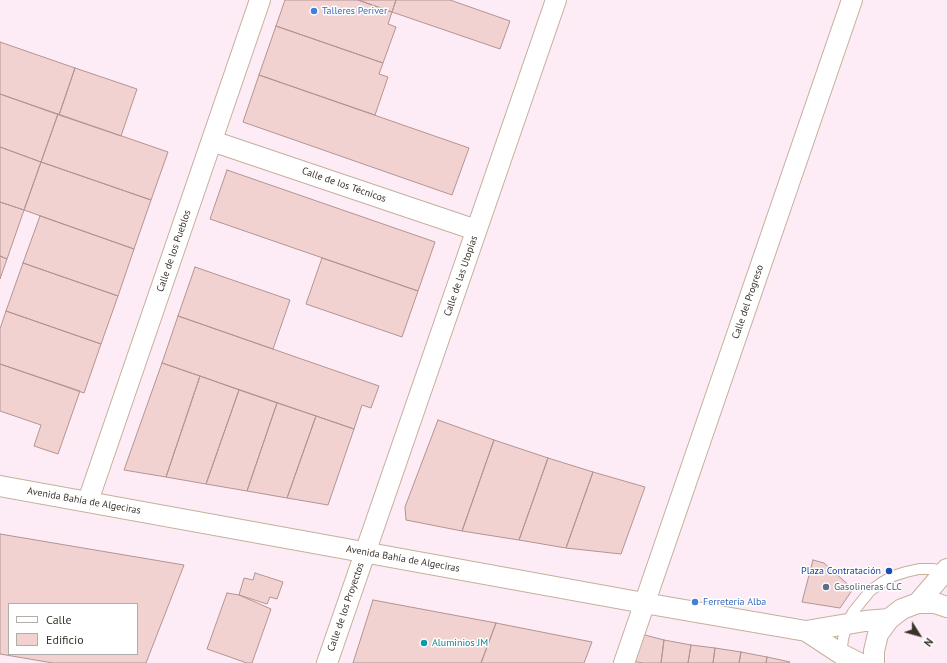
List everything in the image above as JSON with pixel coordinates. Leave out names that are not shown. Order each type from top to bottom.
[{"type":"street","name":"Calle de los Pueblos","points":[[88,501],[260,0]]},
{"type":"street","name":"Calle de las Utopías","points":[[366,552],[556,0]]},
{"type":"street","name":"Calle del Progreso","points":[[624,663],[852,0]]},
{"type":"street","name":"Calle de los Técnicos","points":[[212,140],[476,230]]},
{"type":"street","name":"Avenida Bahía de Algeciras","points":[[0,486],[806,631],[889,619]]},
{"type":"street","name":"Calle de los Proyectos","points":[[327,663],[366,552]]},
{"type":"street","points":[[918,604],[947,570]]},
{"type":"street","points":[[874,663],[874,651],[878,634],[889,619],[902,609],[918,604],[935,603],[947,607]]},
{"type":"street","name":"Avenida Bahía de Algeciras","points":[[806,631],[841,659],[859,663]]},
{"type":"lane","points":[[841,659],[843,639],[847,624],[853,612],[870,591],[893,576],[919,569],[947,570]]},
{"type":"shaded area","points":[[0,0],[947,0],[947,663],[0,663]]},
{"type":"building","points":[[285,0],[358,0],[392,12],[388,24],[396,27],[383,63],[276,26]]},
{"type":"building","points":[[358,0],[396,0],[392,12]]},
{"type":"building","points":[[396,0],[450,0],[510,21],[500,49],[392,12]]},
{"type":"building","points":[[276,26],[383,63],[379,74],[388,77],[375,115],[259,75]]},
{"type":"building","points":[[0,42],[75,68],[59,115],[0,94]]},
{"type":"building","points":[[75,68],[137,89],[121,136],[59,115]]},
{"type":"building","points":[[259,75],[469,148],[452,195],[243,122]]},
{"type":"building","points":[[0,94],[58,114],[41,162],[0,147]]},
{"type":"building","points":[[58,114],[168,152],[151,200],[41,162]]},
{"type":"building","points":[[0,147],[41,162],[24,210],[0,202]]},
{"type":"building","points":[[41,162],[151,200],[134,249],[24,210]]},
{"type":"building","points":[[227,170],[435,242],[418,291],[210,219]]},
{"type":"building","points":[[0,202],[24,210],[7,259],[0,256]]},
{"type":"building","points":[[40,216],[134,249],[118,296],[23,263]]},
{"type":"building","points":[[0,256],[7,259],[0,279]]},
{"type":"building","points":[[322,258],[418,291],[402,337],[306,304]]},
{"type":"building","points":[[23,263],[118,296],[101,344],[6,311]]},
{"type":"building","points":[[195,267],[290,300],[273,349],[178,316]]},
{"type":"building","points":[[6,311],[101,344],[84,393],[0,364],[0,329]]},
{"type":"building","points":[[178,316],[379,386],[371,408],[362,405],[354,429],[162,363]]},
{"type":"building","points":[[162,363],[200,376],[166,477],[124,470]]},
{"type":"building","points":[[0,364],[80,391],[58,454],[34,446],[41,425],[0,411]]},
{"type":"building","points":[[200,376],[239,390],[206,484],[166,477]]},
{"type":"building","points":[[239,390],[277,403],[247,491],[206,484]]},
{"type":"building","points":[[277,403],[316,416],[287,498],[247,491]]},
{"type":"building","points":[[316,416],[354,429],[328,505],[287,498]]},
{"type":"building","points":[[438,420],[494,440],[462,531],[406,520],[405,507]]},
{"type":"building","points":[[494,440],[548,458],[519,540],[462,531]]},
{"type":"building","points":[[548,458],[593,472],[566,548],[519,540]]},
{"type":"building","points":[[593,472],[645,487],[621,554],[566,548]]},
{"type":"building","points":[[0,534],[184,565],[146,663],[53,663],[0,654]]},
{"type":"building","points":[[813,560],[824,563],[853,589],[840,608],[802,602]]},
{"type":"building","points":[[255,573],[283,582],[277,599],[270,597],[267,604],[239,595],[244,578],[253,580]]},
{"type":"building","points":[[227,593],[239,595],[271,609],[252,663],[247,663],[207,649]]},
{"type":"building","name":"Aluminios JM","points":[[373,600],[496,623],[481,663],[353,663]]},
{"type":"building","points":[[496,623],[592,642],[584,663],[481,663]]},
{"type":"building","points":[[645,635],[664,640],[661,663],[643,663],[632,661],[639,639]]},
{"type":"building","points":[[664,640],[691,645],[688,663],[661,663]]},
{"type":"building","points":[[691,645],[715,648],[713,663],[688,663]]},
{"type":"building","points":[[715,648],[741,652],[739,663],[713,663]]},
{"type":"building","points":[[741,652],[767,657],[766,663],[739,663]]},
{"type":"building","points":[[767,657],[790,662],[766,663]]},
{"type":"place","name":"Talleres Periver","points":[[314,11]]},
{"type":"place","name":"Plaza Contratación","points":[[889,571]]},
{"type":"place","name":"Gasolineras CLC","points":[[826,587]]},
{"type":"place","name":"Ferretería Alba","points":[[695,602]]},
{"type":"place","name":"Aluminios JM","points":[[424,643]]}]
